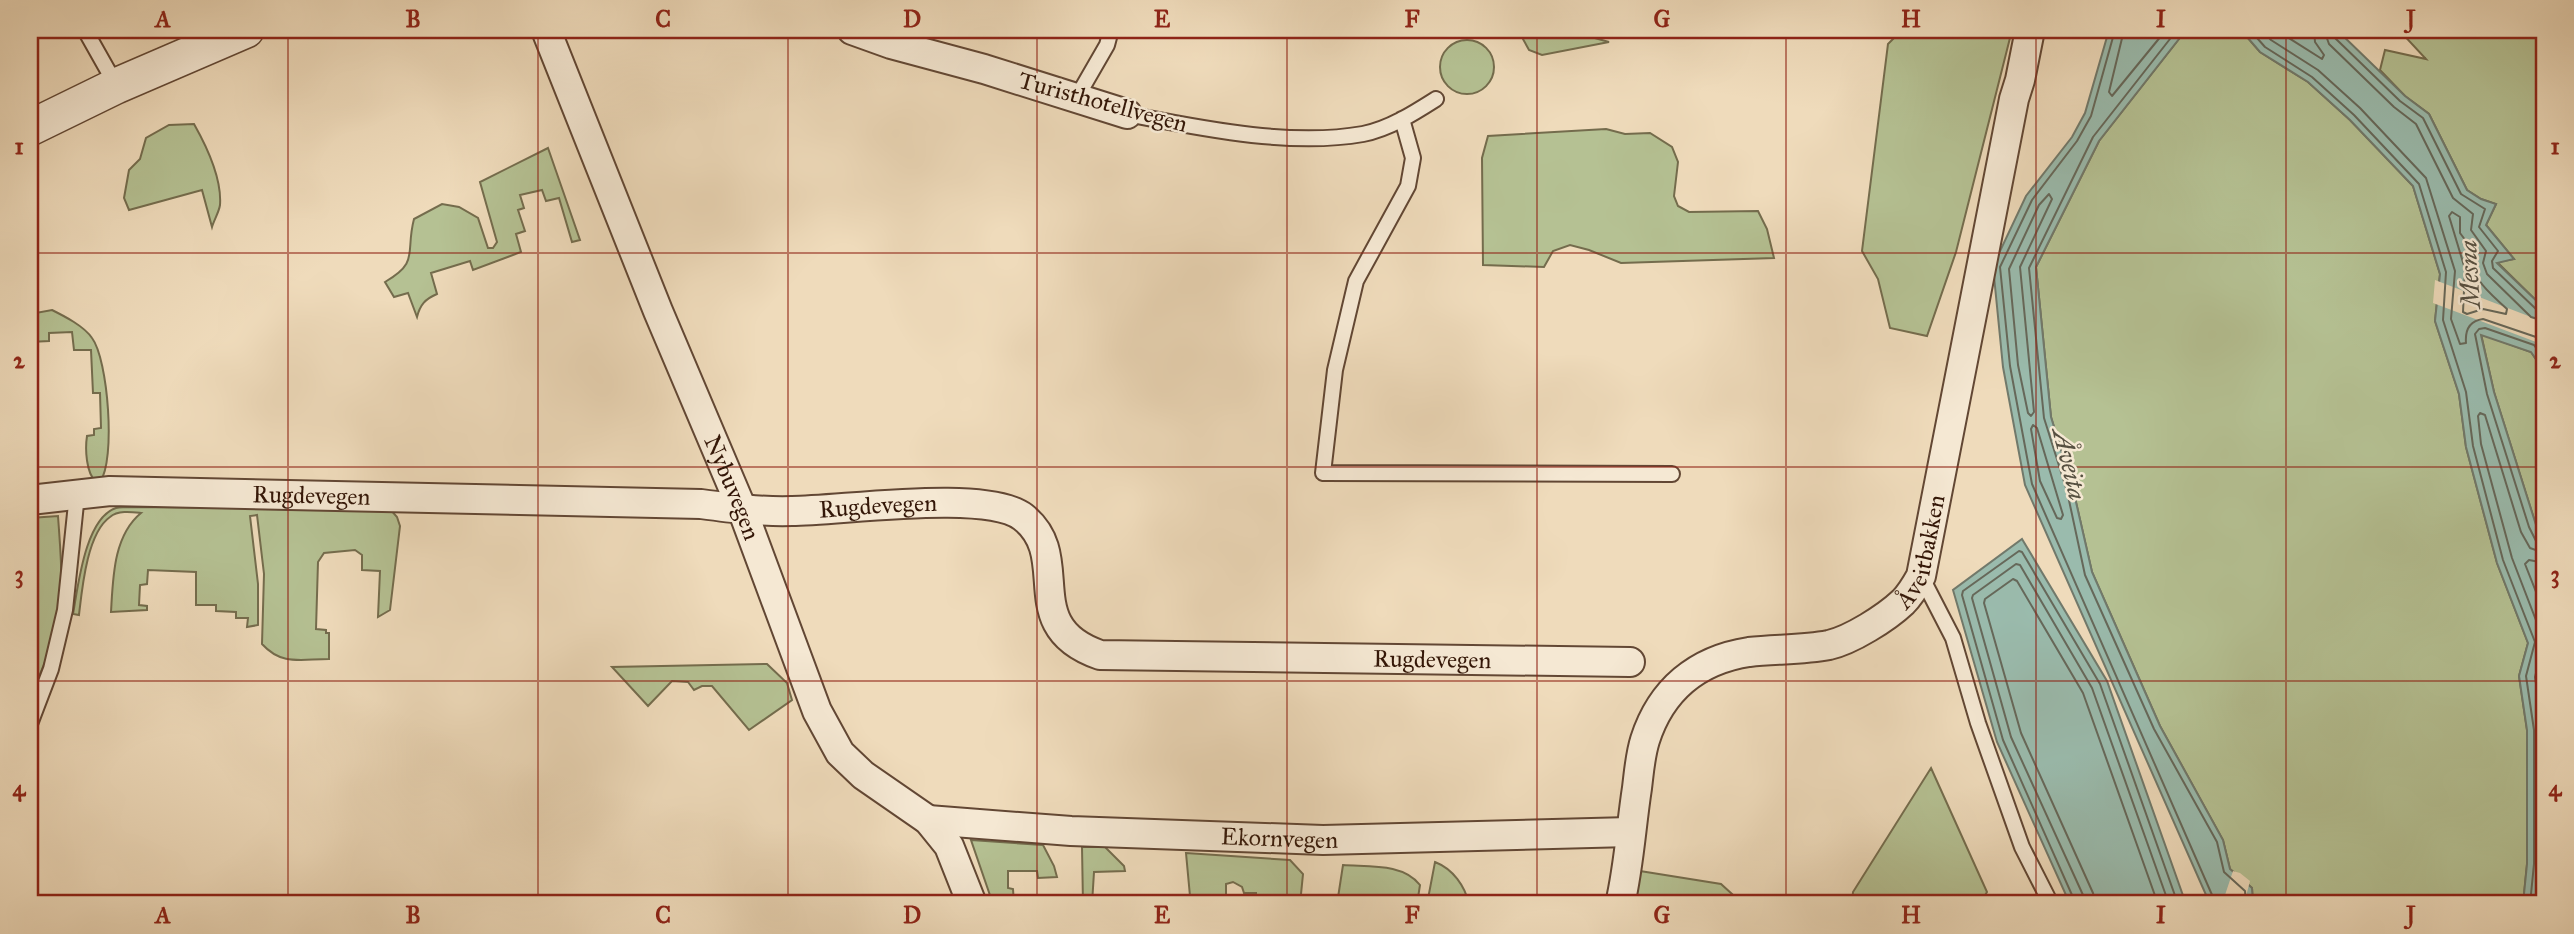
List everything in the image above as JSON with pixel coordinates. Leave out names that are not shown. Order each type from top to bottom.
[{"type":"street","points":[[30,128],[116,86],[246,30]]},
{"type":"street","name":"Nybuvegen","points":[[546,30],[658,312],[742,509],[778,613],[817,711],[840,753],[863,775],[928,821],[948,846],[972,904]]},
{"type":"street","name":"Turisthotellvegen","points":[[852,30],[1127,114]]},
{"type":"street","name":"Åveitbakken","points":[[1620,904],[1627,875],[1630,832],[1645,739],[1660,708],[1677,684],[1702,667],[1721,659],[1748,653],[1831,644],[1862,631],[1904,601],[1921,576],[2014,99],[2030,30]]},
{"type":"street","name":"Rugdevegen","points":[[30,500],[110,491],[701,504],[792,511],[878,505],[986,505],[1004,508],[1021,516],[1036,530],[1046,550],[1052,613],[1059,628],[1084,649],[1100,655],[1630,662]]},
{"type":"street","name":"Ekornvegen","points":[[928,821],[1071,831],[1323,840],[1630,832]]},
{"type":"lane","points":[[85,30],[116,86]]},
{"type":"lane","points":[[1077,97],[1107,45],[1111,30]]},
{"type":"lane","name":"Turisthotellvegen","points":[[1127,114],[1218,131],[1275,136],[1364,134],[1402,119],[1436,99]]},
{"type":"lane","points":[[1402,119],[1413,158],[1408,186],[1356,281],[1335,370],[1323,472],[1672,474]]},
{"type":"lane","points":[[30,724],[51,669],[65,610],[77,494]]},
{"type":"lane","points":[[1921,576],[1953,638],[1978,723],[2022,847],[2051,904]]},
{"type":"green space","points":[[1518,30],[1566,30],[1609,42],[1542,55],[1529,50]]},
{"type":"green space","points":[[1902,30],[2012,30],[1956,252],[1927,336],[1890,328],[1878,279],[1862,251],[1888,44]]},
{"type":"green space","points":[[2186,30],[2241,30],[2260,52],[2308,82],[2350,120],[2413,186],[2440,274],[2435,321],[2459,394],[2466,447],[2497,563],[2528,643],[2519,676],[2527,730],[2527,864],[2523,904],[2253,904],[2252,888],[2230,869],[2223,840],[2160,726],[2092,572],[2073,489],[2051,417],[2036,267],[2099,141]]},
{"type":"green space","points":[[2399,30],[2544,30],[2544,308],[2497,262],[2514,259],[2486,225],[2496,204],[2467,190],[2429,114],[2405,96],[2380,70],[2385,50],[2426,59]]},
{"type":"green space","points":[[1467,40],[1486,48],[1494,67],[1486,86],[1467,94],[1448,86],[1440,67],[1448,48]]},
{"type":"green space","points":[[194,124],[219,184],[220,205],[212,227],[202,190],[129,210],[124,198],[129,170],[140,159],[146,138],[169,125]]},
{"type":"green space","points":[[1606,129],[1625,134],[1650,133],[1672,147],[1678,162],[1674,196],[1678,206],[1689,212],[1758,211],[1767,229],[1774,258],[1621,263],[1570,245],[1553,251],[1544,267],[1483,265],[1482,158],[1488,136]]},
{"type":"green space","points":[[548,148],[580,240],[572,242],[559,198],[546,201],[542,190],[520,195],[524,208],[518,210],[525,231],[516,234],[521,252],[473,270],[470,261],[431,273],[437,294],[424,303],[417,317],[408,293],[394,297],[385,282],[396,275],[407,262],[414,219],[442,204],[459,207],[478,218],[488,248],[493,248],[497,242],[480,182]]},
{"type":"green space","points":[[52,310],[84,329],[98,349],[106,387],[109,432],[105,470],[100,482],[96,482],[90,473],[86,454],[87,436],[94,435],[94,429],[101,428],[100,393],[93,393],[91,350],[74,350],[72,332],[49,333],[49,341],[30,342],[30,314]]},
{"type":"green space","points":[[2481,334],[2531,352],[2544,371],[2544,543],[2494,392]]},
{"type":"green space","points":[[116,508],[390,509],[400,526],[390,610],[378,617],[380,571],[362,570],[362,555],[355,550],[324,553],[318,562],[316,629],[329,633],[329,659],[293,660],[269,651],[262,644],[264,574],[257,515],[250,516],[258,584],[258,625],[247,627],[248,618],[236,618],[236,612],[216,611],[216,605],[196,605],[196,572],[148,570],[147,584],[140,585],[139,605],[147,606],[147,610],[111,612],[116,559],[125,534],[141,513],[125,512],[110,517],[96,535],[87,562],[79,615],[73,614],[85,555],[97,525],[105,514]]},
{"type":"green space","points":[[58,516],[61,604],[57,628],[30,697],[30,518]]},
{"type":"green space","points":[[767,664],[787,683],[792,700],[749,730],[712,686],[702,686],[694,690],[688,682],[672,681],[648,706],[612,667]]},
{"type":"green space","points":[[1931,768],[1987,892],[1980,904],[1852,904],[1853,892]]},
{"type":"green space","points":[[971,840],[1043,845],[1057,877],[1038,878],[1037,871],[1008,871],[1008,888],[1013,889],[1014,904],[993,904]]},
{"type":"green space","points":[[1082,847],[1105,847],[1124,866],[1125,871],[1094,872],[1092,904],[1083,904]]},
{"type":"green space","points":[[1186,853],[1290,860],[1303,874],[1300,904],[1256,904],[1256,893],[1244,893],[1242,887],[1233,882],[1226,884],[1226,904],[1199,904],[1190,896]]},
{"type":"green space","points":[[1435,862],[1457,879],[1469,904],[1427,904]]},
{"type":"green space","points":[[1343,865],[1385,868],[1404,873],[1420,885],[1417,904],[1337,904]]},
{"type":"green space","points":[[1640,871],[1721,884],[1743,904],[1634,904]]},
{"type":"water","points":[[2109,30],[2186,30],[2099,141],[2036,267],[2051,417],[2073,489],[2092,572],[2160,726],[2223,840],[2230,869],[2252,888],[2253,904],[2210,904],[2025,485],[2003,367],[1993,266],[2026,196],[2072,137],[2085,113]]},
{"type":"water","name":"Mesna","points":[[2241,30],[2337,30],[2405,96],[2429,114],[2467,190],[2496,204],[2486,225],[2514,259],[2497,263],[2544,308],[2544,371],[2531,352],[2481,335],[2494,392],[2544,543],[2544,904],[2523,904],[2527,864],[2527,730],[2519,676],[2528,643],[2497,563],[2466,447],[2459,394],[2435,321],[2440,274],[2413,186],[2350,120],[2308,82],[2260,52]]},
{"type":"water","points":[[2022,539],[2107,681],[2186,904],[2070,904],[1997,742],[1953,590]]},
{"type":"pier","points":[[2435,280],[2544,322],[2544,345],[2433,303]]},
{"type":"pier","points":[[2233,871],[2250,881],[2244,904],[2222,904]]},
{"type":"water label","name":"Åveita","points":[[2070,464]]}]
